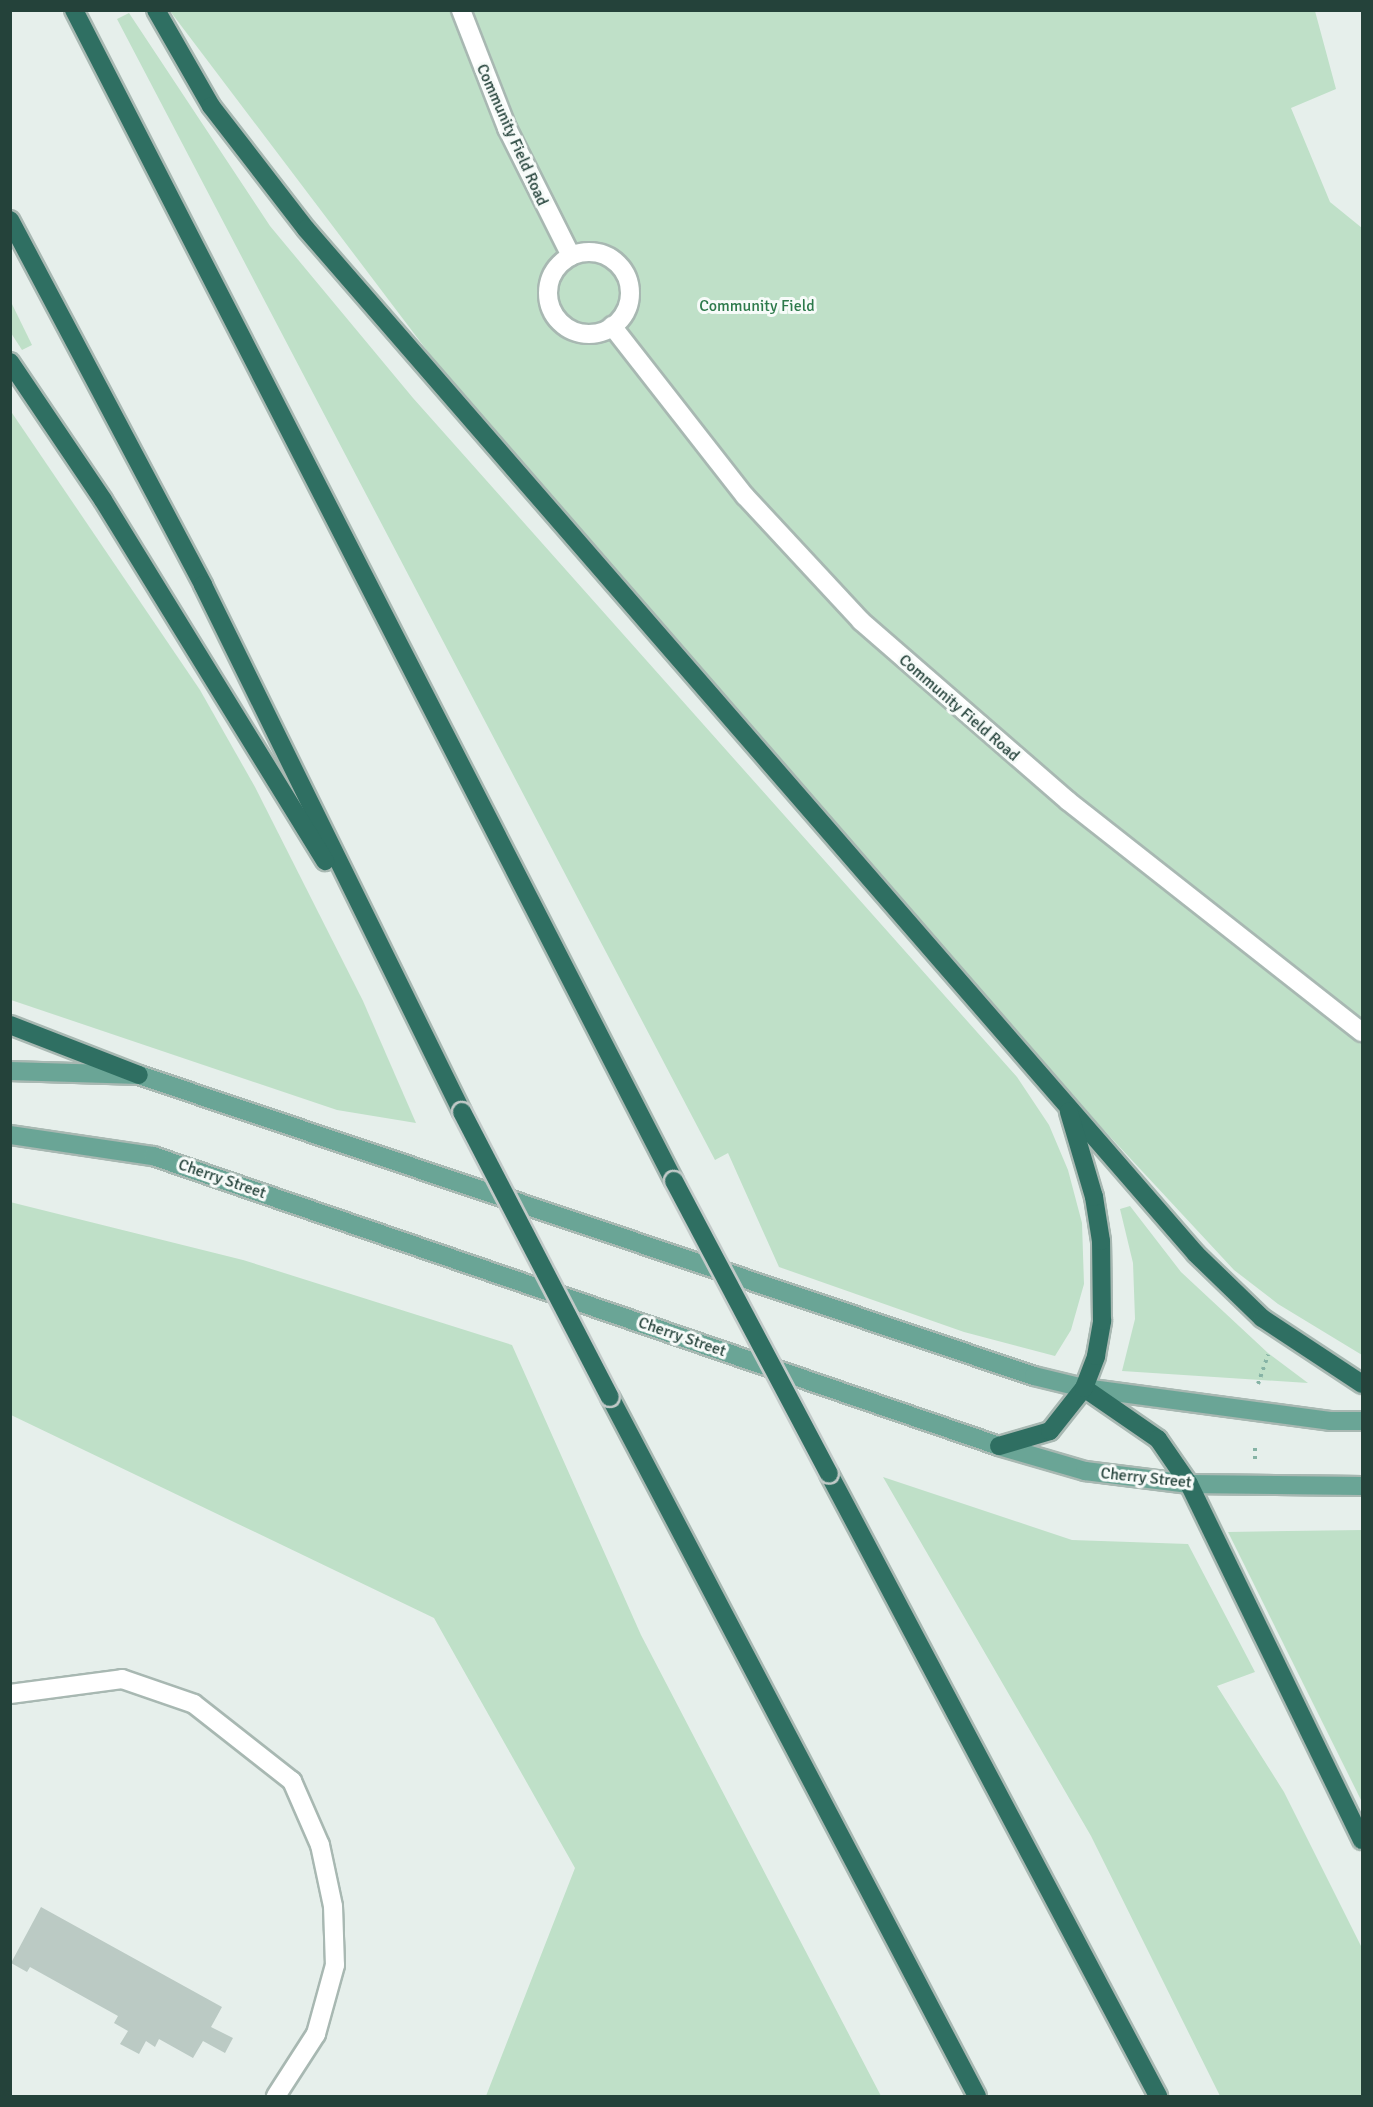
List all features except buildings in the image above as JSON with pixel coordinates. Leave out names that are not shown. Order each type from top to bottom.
[{"type":"highway","points":[[74,10],[674,1181],[1158,2097]]},
{"type":"highway","points":[[156,10],[211,106],[306,229],[1196,1254],[1262,1318],[1362,1384]]},
{"type":"highway","points":[[10,220],[203,585],[380,951],[462,1112],[977,2097]]},
{"type":"highway","points":[[10,362],[115,519],[380,951]]},
{"type":"highway","points":[[10,1025],[139,1074]]},
{"type":"highway","points":[[999,1446],[1050,1431],[1084,1388],[1102,1321],[1101,1241],[1094,1197],[1068,1107]]},
{"type":"highway","points":[[1084,1388],[1158,1438],[1189,1484],[1362,1840]]},
{"type":"main road","points":[[10,1071],[139,1074],[990,1362],[1084,1388],[1330,1421],[1362,1421]]},
{"type":"main road","name":"Cherry Street","points":[[10,1136],[153,1156],[999,1446],[1085,1472],[1189,1484],[1362,1486]]},
{"type":"lane","name":"Community Field Road","points":[[461,10],[503,120],[571,256]]},
{"type":"lane","points":[[593,252],[621,268],[629,299],[612,326],[580,333],[554,314],[550,281],[571,256],[593,252]]},
{"type":"lane","name":"Community Field Road","points":[[612,326],[745,496],[861,621],[1068,801],[1362,1032]]},
{"type":"lane","points":[[10,1694],[122,1679],[194,1704],[292,1781],[320,1845],[333,1906],[334,1965],[316,2034],[276,2097]]},
{"type":"path","points":[[1258,1388],[1260,1369],[1270,1352]]},
{"type":"green space","name":"Community Field","points":[[170,11],[1315,11],[1336,89],[1291,108],[1330,202],[1362,228],[1362,1355],[1278,1304],[1234,1270],[849,856],[534,492]]},
{"type":"green space","points":[[129,13],[270,226],[413,398],[1017,1077],[1049,1125],[1068,1170],[1082,1223],[1084,1284],[1071,1330],[1055,1356],[964,1332],[779,1267],[728,1153],[715,1160],[117,19]]},
{"type":"green space","points":[[11,302],[32,345],[22,350],[11,333]]},
{"type":"green space","points":[[10,410],[200,690],[255,787],[363,1001],[416,1123],[337,1110],[11,1000]]},
{"type":"green space","points":[[10,1202],[243,1260],[512,1345],[641,1635],[881,2096],[486,2096],[575,1868],[434,1618],[11,1415]]},
{"type":"green space","points":[[1130,1206],[1181,1272],[1268,1353],[1308,1383],[1122,1371],[1135,1319],[1133,1263],[1120,1209]]},
{"type":"green space","points":[[883,1477],[1072,1540],[1188,1544],[1255,1672],[1217,1686],[1284,1792],[1362,1948],[1362,2096],[1220,2096],[1091,1836]]},
{"type":"green space","points":[[1362,1530],[1362,1802],[1228,1532]]}]
